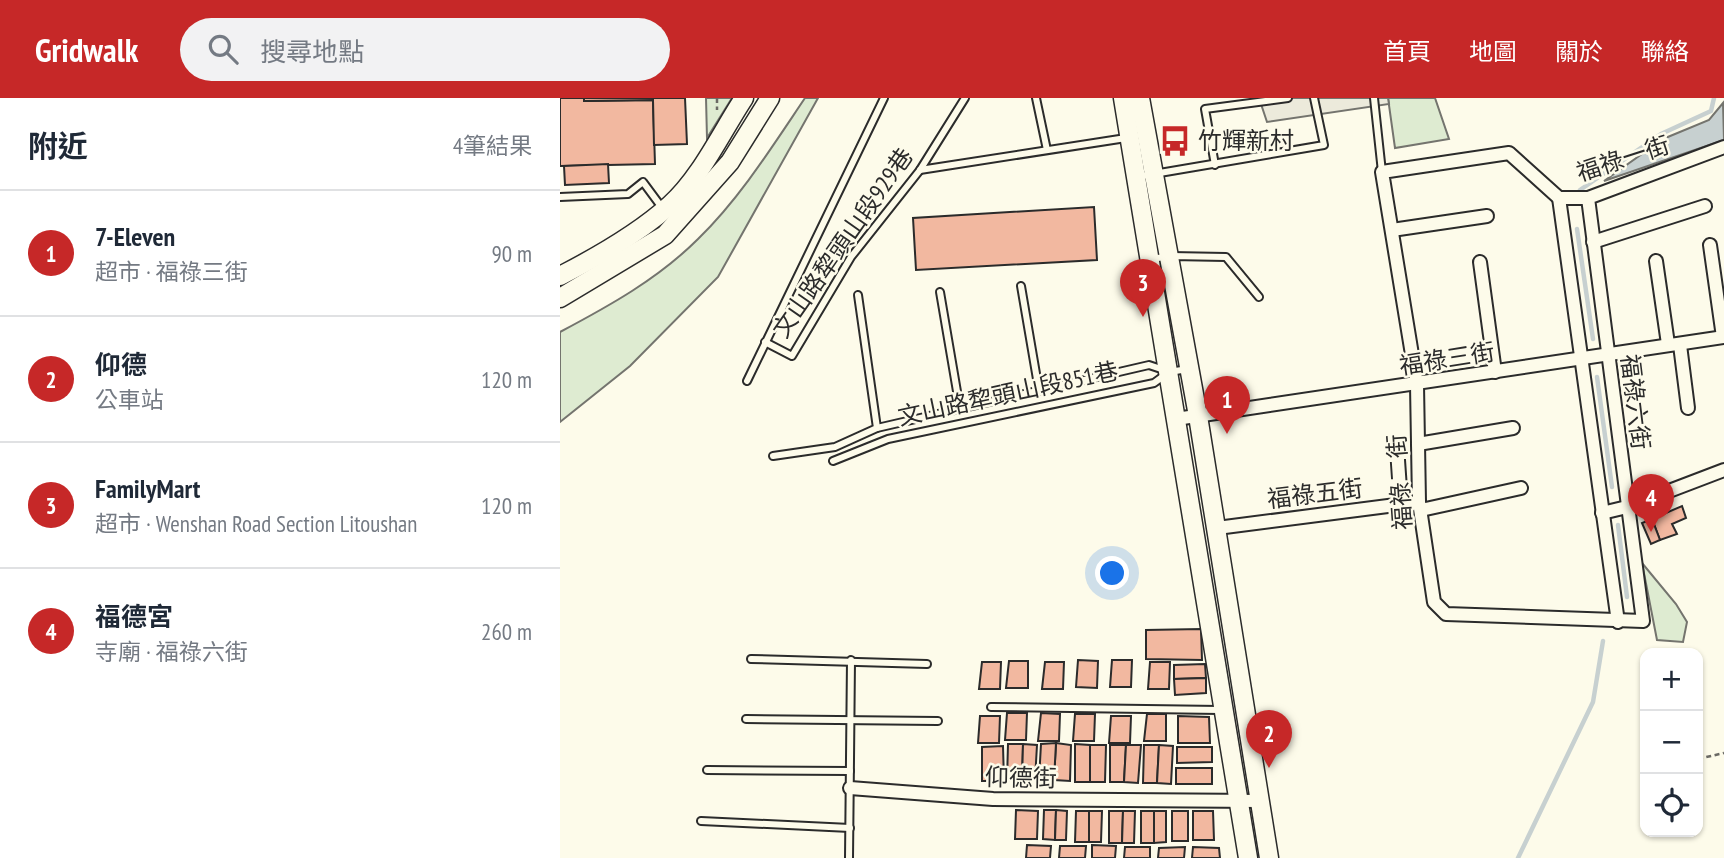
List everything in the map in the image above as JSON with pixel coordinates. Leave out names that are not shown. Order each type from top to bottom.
[{"type":"main road","points":[[560,276],[597,257],[663,210],[709,155],[744,98]]},
{"type":"main road","points":[[560,298],[664,235],[730,162],[769,98]]},
{"type":"main road","points":[[1123,98],[1153,175],[1171,256],[1269,858]]},
{"type":"main road","points":[[1140,98],[1134,177],[1177,419],[1248,858]]},
{"type":"street","name":"福祿一街","points":[[1382,172],[1509,153],[1559,198],[1588,198],[1724,147]]},
{"type":"street","name":"福祿二街","points":[[1382,172],[1417,385],[1420,506],[1434,602],[1446,614],[1618,622]]},
{"type":"street","name":"福祿六街","points":[[1559,198],[1618,622],[1643,621],[1588,198]]},
{"type":"street","points":[[1593,242],[1705,206]]},
{"type":"street","points":[[1392,230],[1487,215]]},
{"type":"street","points":[[1710,246],[1723,337]]},
{"type":"street","points":[[1656,261],[1688,408]]},
{"type":"street","points":[[1480,262],[1495,372]]},
{"type":"street","name":"福祿三街","points":[[1177,419],[1723,337]]},
{"type":"street","points":[[1418,444],[1513,428]]},
{"type":"street","points":[[1602,513],[1627,507],[1724,470]]},
{"type":"street","name":"福祿五街","points":[[1217,528],[1420,506],[1521,488]]},
{"type":"street","name":"仰德街","points":[[850,788],[993,799],[1261,801]]},
{"type":"lane","points":[[747,381],[884,98]]},
{"type":"lane","name":"文山路犂頭山段929巷","points":[[765,342],[792,356],[851,257],[920,170],[965,98]]},
{"type":"lane","points":[[1036,98],[1046,150]]},
{"type":"lane","points":[[1214,165],[1205,109],[1288,98]]},
{"type":"lane","points":[[1134,177],[1324,145],[1314,98]]},
{"type":"lane","points":[[1374,98],[1382,172]]},
{"type":"lane","points":[[920,170],[1137,136]]},
{"type":"lane","points":[[560,197],[628,194],[643,182],[663,210]]},
{"type":"lane","points":[[1149,259],[1171,256],[1226,257],[1259,298]]},
{"type":"lane","points":[[1021,286],[1040,391]]},
{"type":"lane","points":[[940,292],[960,409]]},
{"type":"lane","points":[[858,295],[877,428]]},
{"type":"lane","points":[[773,456],[835,447],[877,428],[1149,365],[1168,372]]},
{"type":"lane","name":"文山路犂頭山段851巷","points":[[833,461],[888,439],[1154,383],[1168,372],[1190,369]]},
{"type":"lane","points":[[751,659],[927,664]]},
{"type":"lane","points":[[849,858],[851,660]]},
{"type":"lane","points":[[991,706],[1225,710]]},
{"type":"lane","points":[[746,719],[937,722]]},
{"type":"lane","points":[[707,769],[849,771]]},
{"type":"lane","points":[[701,821],[850,828]]},
{"type":"path","points":[[1703,758],[1724,752]]},
{"type":"green space","points":[[706,98],[732,98],[707,138]]},
{"type":"green space","points":[[805,98],[818,98],[718,277],[630,366],[560,422],[560,332],[650,279],[698,239],[742,189]]},
{"type":"green space","points":[[1388,98],[1435,98],[1449,139],[1395,148]]},
{"type":"green space","points":[[1642,563],[1676,604],[1687,622],[1683,642],[1657,640]]},
{"type":"shaded area","points":[[1259,98],[1388,98],[1389,104],[1267,122]]},
{"type":"shaded area","points":[[1723,103],[1724,140],[1604,181],[1663,139],[1709,120]]},
{"type":"building","points":[[560,98],[584,98],[584,101],[653,100],[655,164],[560,166]]},
{"type":"building","points":[[584,98],[685,98],[687,144],[654,145],[653,100],[584,101]]},
{"type":"building","points":[[608,164],[609,183],[565,185],[564,166]]},
{"type":"building","points":[[1094,207],[1097,260],[916,270],[913,218]]},
{"type":"building","points":[[1682,506],[1686,518],[1672,524],[1677,534],[1660,540],[1652,519]]},
{"type":"building","points":[[1652,519],[1660,540],[1651,544],[1642,523]]},
{"type":"building","points":[[1201,629],[1202,660],[1146,659],[1146,630]]},
{"type":"building","points":[[1078,660],[1098,661],[1097,688],[1076,687]]},
{"type":"building","points":[[1112,660],[1132,660],[1131,687],[1110,687]]},
{"type":"building","points":[[1009,661],[1028,661],[1028,688],[1006,688]]},
{"type":"building","points":[[982,662],[1001,662],[1000,689],[979,689]]},
{"type":"building","points":[[1045,662],[1064,662],[1063,689],[1042,689]]},
{"type":"building","points":[[1150,662],[1170,662],[1169,689],[1148,689]]},
{"type":"building","points":[[1205,664],[1206,678],[1174,679],[1174,665]]},
{"type":"building","points":[[1206,678],[1206,693],[1175,695],[1174,679]]},
{"type":"building","points":[[1007,713],[1027,713],[1026,740],[1005,740]]},
{"type":"building","points":[[1041,713],[1060,714],[1059,741],[1038,741]]},
{"type":"building","points":[[1075,714],[1095,714],[1094,741],[1073,741]]},
{"type":"building","points":[[1147,714],[1166,714],[1166,741],[1144,741]]},
{"type":"building","points":[[980,716],[1000,716],[999,743],[978,743]]},
{"type":"building","points":[[1111,716],[1131,716],[1130,743],[1109,743]]},
{"type":"building","points":[[1178,716],[1209,717],[1210,743],[1178,743]]},
{"type":"building","points":[[1056,743],[1071,745],[1070,781],[1054,780]]},
{"type":"building","points":[[1056,743],[1054,780],[1039,780],[1041,744]]},
{"type":"building","points":[[1008,744],[1023,744],[1022,781],[1007,781]]},
{"type":"building","points":[[1023,744],[1037,745],[1035,780],[1022,781]]},
{"type":"building","points":[[1075,744],[1090,745],[1090,782],[1075,782]]},
{"type":"building","points":[[1090,745],[1106,745],[1105,782],[1090,782]]},
{"type":"building","points":[[1110,745],[1126,745],[1124,782],[1110,782]]},
{"type":"building","points":[[1126,745],[1141,745],[1138,783],[1124,782]]},
{"type":"building","points":[[1144,745],[1159,745],[1157,783],[1143,783]]},
{"type":"building","points":[[1159,745],[1173,746],[1171,784],[1157,783]]},
{"type":"building","points":[[1003,746],[1004,781],[982,781],[982,747]]},
{"type":"building","points":[[1177,747],[1212,747],[1212,762],[1177,763]]},
{"type":"building","points":[[1176,768],[1212,768],[1212,784],[1176,784]]},
{"type":"building","points":[[1016,810],[1038,811],[1037,839],[1015,839]]},
{"type":"building","points":[[1044,810],[1056,810],[1055,840],[1043,839]]},
{"type":"building","points":[[1056,810],[1067,811],[1066,840],[1055,840]]},
{"type":"building","points":[[1076,811],[1089,811],[1089,842],[1075,842]]},
{"type":"building","points":[[1089,811],[1102,811],[1101,842],[1089,842]]},
{"type":"building","points":[[1109,811],[1123,811],[1122,843],[1109,843]]},
{"type":"building","points":[[1123,811],[1135,811],[1134,843],[1122,843]]},
{"type":"building","points":[[1141,811],[1154,811],[1154,843],[1141,843]]},
{"type":"building","points":[[1154,811],[1166,811],[1166,842],[1154,843]]},
{"type":"building","points":[[1172,811],[1188,811],[1188,841],[1172,841]]},
{"type":"building","points":[[1193,811],[1213,811],[1214,840],[1193,840]]},
{"type":"building","points":[[1027,845],[1051,846],[1050,858],[1026,858]]},
{"type":"building","points":[[1092,845],[1116,846],[1115,858],[1092,858]]},
{"type":"building","points":[[1060,846],[1086,846],[1085,858],[1059,858]]},
{"type":"building","points":[[1125,847],[1150,847],[1150,858],[1124,858]]},
{"type":"building","points":[[1185,847],[1184,858],[1158,858],[1159,848]]},
{"type":"building","points":[[1193,847],[1219,848],[1220,858],[1192,858]]},
{"type":"waterway","points":[[1580,190],[1661,134],[1711,111],[1714,98]]},
{"type":"waterway","points":[[1577,229],[1593,339]]},
{"type":"waterway","points":[[1597,377],[1612,487]]},
{"type":"waterway","points":[[1618,525],[1627,597]]},
{"type":"waterway","points":[[1518,858],[1593,702],[1603,641]]},
{"type":"place","name":"竹輝新村","points":[[1175,141]]},
{"type":"place","name":"FamilyMart","points":[[1143,317]]},
{"type":"place","name":"7-Eleven","points":[[1227,434]]},
{"type":"place","name":"福德宮","points":[[1651,532]]},
{"type":"place","name":"仰德","points":[[1269,768]]}]
